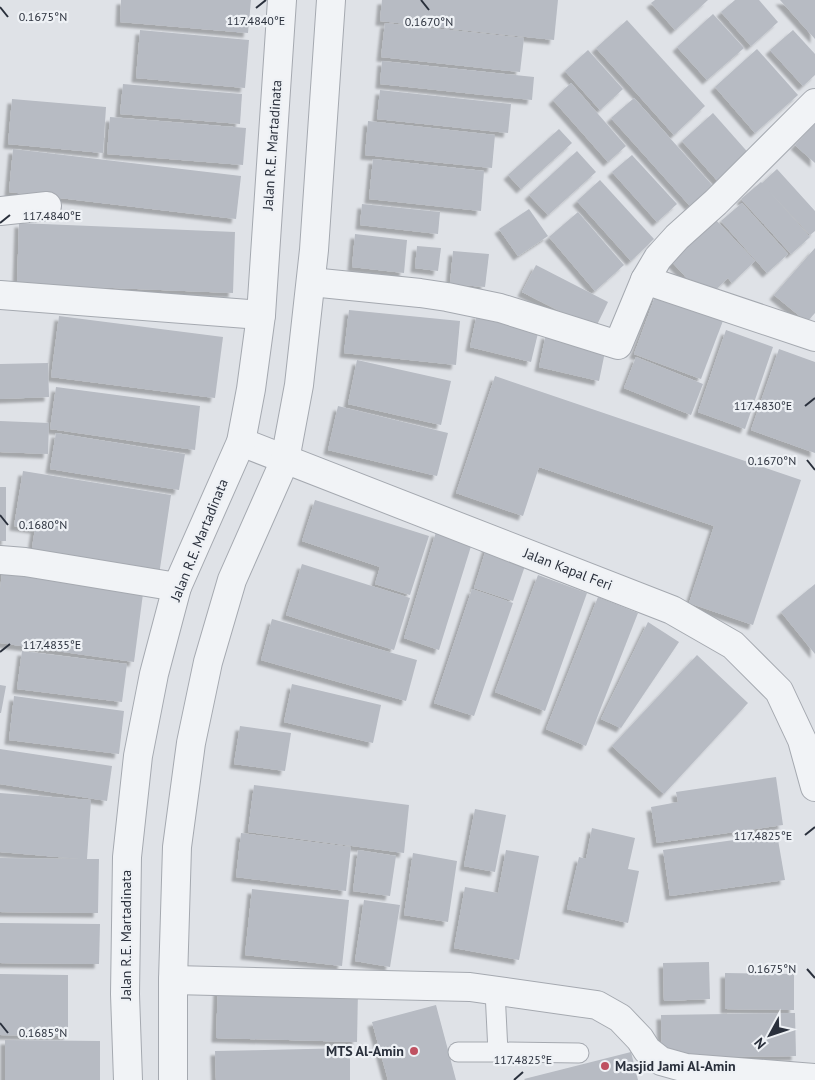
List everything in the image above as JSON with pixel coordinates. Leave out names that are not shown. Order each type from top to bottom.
[{"type":"street","name":"Jalan R.E. Martadinata","points":[[128,1080],[125,994],[127,857],[138,756],[154,674],[177,587],[241,442],[262,316],[282,0]]},
{"type":"street","points":[[173,1080],[172,980],[177,847],[191,743],[208,662],[232,580],[285,460],[299,384],[311,282],[331,0]]},
{"type":"street","points":[[311,282],[420,293],[500,308],[618,345],[645,280],[658,258],[677,237],[716,202],[815,103]]},
{"type":"street","points":[[0,211],[47,206]]},
{"type":"street","points":[[645,280],[815,337]]},
{"type":"street","points":[[0,295],[262,316]]},
{"type":"street","name":"Jalan Kapal Feri","points":[[241,442],[672,610],[733,645],[779,691],[802,740],[815,788]]},
{"type":"street","points":[[0,560],[25,562],[177,587]]},
{"type":"street","points":[[172,980],[470,987],[598,1004],[620,1018],[640,1039],[647,1050],[661,1062],[686,1068],[815,1078]]},
{"type":"lane","points":[[495,991],[498,1052]]},
{"type":"lane","points":[[458,1052],[579,1053]]},
{"type":"building","points":[[121,0],[251,0],[248,33],[120,22]]},
{"type":"building","points":[[382,0],[558,0],[554,40],[380,21]]},
{"type":"building","points":[[655,0],[708,0],[675,30],[651,3]]},
{"type":"building","points":[[735,0],[759,0],[778,22],[751,46],[721,12]]},
{"type":"building","points":[[780,0],[815,0],[815,39]]},
{"type":"building","points":[[713,14],[744,48],[707,80],[677,47]]},
{"type":"building","points":[[627,20],[705,106],[674,135],[596,48]]},
{"type":"building","points":[[385,23],[524,38],[520,72],[381,57]]},
{"type":"building","points":[[140,30],[249,40],[245,88],[136,78]]},
{"type":"building","points":[[793,30],[815,54],[815,75],[803,86],[770,50]]},
{"type":"building","points":[[757,49],[798,95],[755,133],[715,87]]},
{"type":"building","points":[[588,50],[623,89],[600,110],[565,71]]},
{"type":"building","points":[[382,61],[534,77],[532,100],[380,84]]},
{"type":"building","points":[[571,83],[626,146],[608,162],[553,100]]},
{"type":"building","points":[[123,84],[242,94],[240,124],[120,114]]},
{"type":"building","points":[[380,90],[511,104],[508,133],[377,119]]},
{"type":"building","points":[[634,98],[713,186],[690,206],[611,118]]},
{"type":"building","points":[[12,99],[106,107],[103,153],[8,144]]},
{"type":"building","points":[[713,113],[752,157],[721,185],[682,141]]},
{"type":"building","points":[[110,117],[246,128],[243,165],[107,154]]},
{"type":"building","points":[[368,121],[495,135],[492,168],[365,155]]},
{"type":"building","points":[[815,124],[815,163],[795,145]]},
{"type":"building","points":[[559,129],[572,143],[521,189],[508,175]]},
{"type":"building","points":[[13,149],[241,176],[236,219],[9,192]]},
{"type":"building","points":[[577,151],[596,172],[548,215],[529,195]]},
{"type":"building","points":[[632,155],[677,204],[657,222],[612,172]]},
{"type":"building","points":[[373,159],[484,171],[481,211],[369,199]]},
{"type":"building","points":[[777,169],[815,211],[815,231],[810,235],[768,190],[810,237],[791,254],[741,199]]},
{"type":"building","points":[[600,180],[654,239],[631,261],[577,201]]},
{"type":"building","points":[[742,203],[788,254],[767,273],[721,221]]},
{"type":"building","points":[[362,204],[440,212],[438,234],[360,225]]},
{"type":"building","points":[[529,209],[548,236],[518,256],[499,229]]},
{"type":"building","points":[[578,212],[624,265],[595,291],[549,237]]},
{"type":"building","points":[[715,219],[755,261],[732,283],[728,278],[706,299],[671,261]]},
{"type":"building","points":[[19,223],[235,232],[233,293],[17,284]]},
{"type":"building","points":[[355,234],[407,240],[404,273],[352,267]]},
{"type":"building","points":[[417,246],[441,248],[438,271],[415,268]]},
{"type":"building","points":[[815,248],[815,313],[807,322],[774,295]]},
{"type":"building","points":[[453,251],[489,254],[485,287],[450,284]]},
{"type":"building","points":[[536,265],[608,302],[595,329],[522,292]]},
{"type":"building","points":[[656,294],[724,318],[701,379],[634,354]]},
{"type":"building","points":[[349,310],[460,321],[456,365],[344,353]]},
{"type":"building","points":[[477,314],[539,329],[531,362],[470,347]]},
{"type":"building","points":[[59,316],[223,337],[215,398],[51,377]]},
{"type":"building","points":[[726,330],[773,347],[745,429],[698,412]]},
{"type":"building","points":[[546,334],[606,347],[599,381],[539,367]]},
{"type":"building","points":[[779,349],[815,362],[815,453],[751,430]]},
{"type":"building","points":[[636,357],[703,384],[691,415],[624,388]]},
{"type":"building","points":[[357,360],[451,381],[441,425],[348,404]]},
{"type":"building","points":[[48,363],[49,397],[0,399],[0,364]]},
{"type":"building","points":[[495,376],[801,480],[753,625],[689,603],[714,526],[539,467],[523,516],[456,493]]},
{"type":"building","points":[[56,387],[200,406],[195,450],[50,429]]},
{"type":"building","points":[[338,406],[448,433],[437,476],[328,450]]},
{"type":"building","points":[[0,421],[49,423],[48,454],[0,452]]},
{"type":"building","points":[[56,433],[185,454],[179,490],[50,469]]},
{"type":"building","points":[[23,471],[171,495],[159,575],[31,554],[35,529],[14,526]]},
{"type":"building","points":[[0,487],[6,487],[6,541],[0,541]]},
{"type":"building","points":[[315,500],[429,536],[410,595],[375,584],[380,567],[302,541]]},
{"type":"building","points":[[436,532],[472,543],[439,650],[404,638]]},
{"type":"building","points":[[488,543],[528,557],[513,601],[474,588]]},
{"type":"building","points":[[302,564],[410,598],[394,650],[286,615]]},
{"type":"building","points":[[3,567],[144,586],[134,662],[0,643],[0,589]]},
{"type":"building","points":[[538,575],[587,593],[545,711],[495,692]]},
{"type":"building","points":[[815,584],[815,654],[781,612]]},
{"type":"building","points":[[472,589],[513,603],[474,716],[434,703]]},
{"type":"building","points":[[598,597],[638,613],[586,746],[546,729]]},
{"type":"building","points":[[272,619],[417,660],[406,701],[261,660]]},
{"type":"building","points":[[648,622],[679,642],[621,728],[601,719]]},
{"type":"building","points":[[22,651],[127,664],[122,702],[17,689]]},
{"type":"building","points":[[697,655],[748,703],[664,794],[612,746]]},
{"type":"building","points":[[292,684],[381,705],[373,743],[284,722]]},
{"type":"building","points":[[0,685],[6,686],[1,713],[0,713]]},
{"type":"building","points":[[14,696],[124,711],[119,754],[9,740]]},
{"type":"building","points":[[240,726],[291,733],[285,771],[234,764]]},
{"type":"building","points":[[0,749],[112,766],[107,801],[0,784]]},
{"type":"building","points":[[776,777],[783,825],[657,843],[651,807],[678,802],[676,792]]},
{"type":"building","points":[[254,785],[409,805],[404,853],[248,832]]},
{"type":"building","points":[[0,793],[91,800],[87,859],[99,859],[98,913],[0,912],[0,858],[81,859],[0,852]]},
{"type":"building","points":[[475,809],[506,815],[495,872],[464,866]]},
{"type":"building","points":[[592,828],[635,838],[628,869],[639,871],[628,923],[567,909],[579,857],[586,859]]},
{"type":"building","points":[[241,833],[351,847],[346,891],[236,877]]},
{"type":"building","points":[[777,834],[785,880],[670,896],[663,850]]},
{"type":"building","points":[[358,850],[396,856],[390,896],[353,891]]},
{"type":"building","points":[[506,850],[539,856],[519,960],[454,948],[465,887],[498,893]]},
{"type":"building","points":[[413,853],[457,861],[448,922],[404,915]]},
{"type":"building","points":[[252,889],[349,900],[342,966],[245,955]]},
{"type":"building","points":[[364,900],[400,905],[390,967],[355,961]]},
{"type":"building","points":[[0,923],[100,924],[99,964],[0,963]]},
{"type":"building","points":[[709,962],[710,999],[664,1001],[663,963]]},
{"type":"building","points":[[725,973],[794,974],[794,1010],[725,1009]]},
{"type":"building","points":[[0,974],[68,975],[68,1036],[0,1035]]},
{"type":"building","points":[[218,987],[358,990],[357,1042],[216,1038]]},
{"type":"building","name":"MTS Al-Amin","points":[[436,1005],[456,1080],[388,1080],[372,1022]]},
{"type":"building","points":[[795,1013],[796,1056],[662,1058],[661,1015]]},
{"type":"building","points":[[5,1040],[100,1041],[100,1080],[5,1080]]},
{"type":"building","points":[[350,1048],[350,1080],[216,1080],[215,1051]]},
{"type":"building","name":"Masjid Jami Al-Amin","points":[[631,1052],[638,1080],[524,1079]]},
{"type":"place","name":"MTS Al-Amin","points":[[414,1051]]},
{"type":"place","name":"Masjid Jami Al-Amin","points":[[605,1066]]}]
